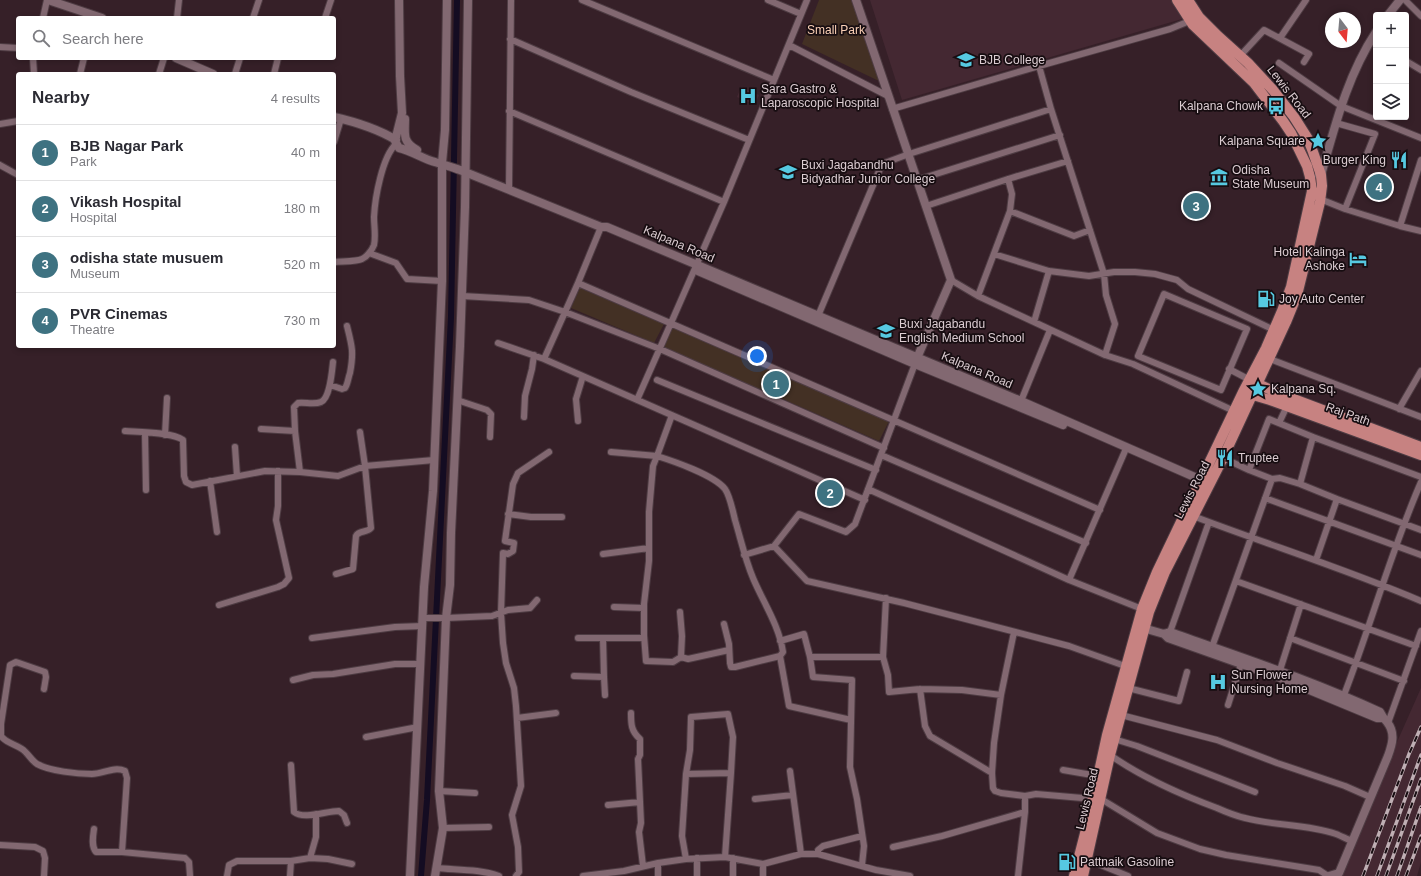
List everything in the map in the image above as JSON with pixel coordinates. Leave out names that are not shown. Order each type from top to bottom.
[{"type":"main road","name":"Lewis Road","points":[[1097,799],[1098,776],[1107,735],[1142,609],[1157,572],[1204,484],[1254,382],[1291,286],[1312,191],[1307,166],[1290,133],[1271,104],[1254,83],[1177,0]]},
{"type":"main road","name":"Lewis Road","points":[[1188,0],[1195,19],[1240,56],[1273,90],[1294,117],[1308,139],[1321,175],[1322,186],[1320,199],[1297,295],[1270,359],[1264,370],[1254,382]]},
{"type":"main road","points":[[1238,414],[1272,396],[1264,370]]},
{"type":"main road","name":"Raj Path","points":[[1254,382],[1287,406],[1421,455]]},
{"type":"main road","name":"Raj Path","points":[[1248,393],[1272,396],[1421,447]]},
{"type":"main road","name":"Lewis Road","points":[[1074,876],[1092,819],[1144,628],[1165,572],[1193,516],[1204,484],[1222,458],[1238,414]]},
{"type":"main road","name":"Lewis Road","points":[[1083,876],[1092,819]]},
{"type":"street","points":[[44,16],[48,0],[93,16]]},
{"type":"street","points":[[177,16],[179,0]]},
{"type":"street","points":[[254,16],[259,0]]},
{"type":"street","points":[[327,16],[331,0]]},
{"type":"street","points":[[399,0],[402,113],[396,140],[399,148],[444,164]]},
{"type":"street","points":[[410,876],[423,626],[427,618],[424,587],[431,523],[442,281],[447,0]]},
{"type":"street","points":[[468,0],[462,171],[462,296],[450,585],[443,618],[439,791],[443,828],[436,872],[479,872],[492,873],[499,876]]},
{"type":"street","points":[[509,190],[511,0]]},
{"type":"street","points":[[582,0],[774,80]]},
{"type":"street","points":[[768,0],[801,14]]},
{"type":"street","points":[[637,400],[724,202],[807,0]]},
{"type":"street","points":[[856,0],[892,110],[909,154],[951,280],[978,296],[1050,330],[1105,355],[1133,364],[1238,414]]},
{"type":"street","points":[[1280,38],[1306,0]]},
{"type":"street","points":[[1390,12],[1400,0]]},
{"type":"street","points":[[1405,0],[1421,16]]},
{"type":"street","points":[[892,110],[1170,29],[1195,19]]},
{"type":"street","points":[[1240,56],[1264,30],[1309,54],[1304,62]]},
{"type":"street","points":[[1310,177],[1321,175],[1341,106],[1359,62],[1373,38]]},
{"type":"street","points":[[510,39],[631,92],[749,140]]},
{"type":"street","points":[[789,45],[888,96]]},
{"type":"street","points":[[0,47],[16,48]]},
{"type":"street","points":[[33,60],[34,72]]},
{"type":"street","points":[[80,72],[84,60]]},
{"type":"street","points":[[160,72],[164,60]]},
{"type":"street","points":[[181,60],[208,72]]},
{"type":"street","points":[[236,72],[239,60]]},
{"type":"street","points":[[274,72],[278,60]]},
{"type":"street","points":[[1279,63],[1341,106],[1421,138]]},
{"type":"street","points":[[1409,63],[1421,70]]},
{"type":"street","points":[[1039,66],[1051,110],[1104,274],[1106,295],[1115,324],[1105,355]]},
{"type":"street","points":[[818,316],[882,164],[909,154],[1051,110]]},
{"type":"street","points":[[510,111],[724,202]]},
{"type":"street","points":[[402,113],[405,118],[405,138],[408,143],[412,147],[444,164]]},
{"type":"street","points":[[337,118],[370,127],[383,132],[396,140]]},
{"type":"street","points":[[0,124],[16,121]]},
{"type":"street","points":[[1336,123],[1375,134],[1345,209]]},
{"type":"street","points":[[336,262],[362,259],[374,246],[374,215],[377,191],[387,156],[396,140],[401,135],[405,138]]},
{"type":"street","points":[[917,180],[1060,135]]},
{"type":"street","points":[[1400,226],[1421,160]]},
{"type":"street","points":[[926,206],[1068,161]]},
{"type":"street","name":"Kalpana Road","points":[[444,164],[601,227],[607,227],[695,267],[1204,484]]},
{"type":"street","points":[[0,165],[16,174]]},
{"type":"street","points":[[978,296],[1010,211],[1012,194],[1008,179]]},
{"type":"street","points":[[1320,199],[1345,209],[1421,231]]},
{"type":"street","points":[[1010,211],[1074,236],[1090,230]]},
{"type":"street","points":[[544,359],[601,227]]},
{"type":"street","points":[[369,253],[396,264],[407,279],[442,281]]},
{"type":"street","points":[[994,254],[1049,271],[1089,276],[1114,272],[1155,274],[1177,280],[1188,289],[1274,330]]},
{"type":"street","name":"Kalpana Road","points":[[695,267],[818,316],[916,361],[1021,401],[1204,484]]},
{"type":"street","points":[[1034,322],[1049,271]]},
{"type":"street","points":[[744,555],[774,546],[800,514],[846,532],[855,524],[895,421],[916,361],[951,280]]},
{"type":"street","points":[[578,283],[1100,510]]},
{"type":"street","points":[[1164,294],[1247,329],[1229,369],[1221,390],[1138,356],[1164,294]]},
{"type":"street","points":[[462,296],[529,300],[565,312],[660,349],[884,448]]},
{"type":"street","points":[[330,385],[342,389],[346,387],[353,356],[349,330]]},
{"type":"street","points":[[1021,401],[1050,330]]},
{"type":"street","points":[[498,343],[544,359],[864,500]]},
{"type":"street","points":[[524,417],[526,396],[534,356]]},
{"type":"street","points":[[1270,359],[1421,417]]},
{"type":"street","points":[[300,472],[294,431],[294,407],[295,404],[298,403],[321,402],[326,396],[330,385],[333,362]]},
{"type":"street","points":[[1229,369],[1254,382]]},
{"type":"street","points":[[1399,409],[1421,371]]},
{"type":"street","points":[[578,421],[576,399],[583,376]]},
{"type":"street","points":[[657,380],[876,470]]},
{"type":"street","points":[[165,435],[168,398]]},
{"type":"street","points":[[457,400],[488,410],[491,414],[490,436]]},
{"type":"street","points":[[1279,423],[1287,406]]},
{"type":"street","points":[[672,415],[653,466],[644,608],[646,661],[673,662],[682,657],[688,659],[729,650]]},
{"type":"street","points":[[1249,470],[1269,419],[1421,477]]},
{"type":"street","points":[[261,429],[294,431]]},
{"type":"street","points":[[125,431],[165,435],[183,440],[184,476],[186,482],[192,485],[265,471],[300,472],[338,476],[365,466],[434,460]]},
{"type":"street","points":[[336,574],[353,569],[356,536],[358,533],[371,528],[360,432]]},
{"type":"street","points":[[145,433],[146,490]]},
{"type":"street","points":[[1300,484],[1313,437]]},
{"type":"street","points":[[235,447],[237,476]]},
{"type":"street","points":[[1069,580],[1125,451]]},
{"type":"street","points":[[516,876],[519,872],[518,847],[512,815],[521,786],[514,688],[506,663],[501,613],[503,553],[508,554],[513,551],[514,543],[505,541],[513,484],[518,473],[549,452]]},
{"type":"street","points":[[611,452],[657,456],[679,463],[710,477],[725,488],[744,555],[753,579],[774,623],[780,641],[783,652],[780,656],[789,706],[851,720]]},
{"type":"street","points":[[881,455],[1086,543]]},
{"type":"street","points":[[1222,458],[1272,479],[1280,478],[1300,484],[1421,530]]},
{"type":"street","points":[[219,604],[278,587],[284,584],[289,578],[276,520],[278,506],[278,471]]},
{"type":"street","points":[[1212,647],[1272,479]]},
{"type":"street","points":[[210,481],[217,532]]},
{"type":"street","points":[[1344,696],[1382,585],[1421,482]]},
{"type":"street","points":[[868,489],[1069,580],[1142,609]]},
{"type":"street","points":[[1265,498],[1421,555]]},
{"type":"street","points":[[1316,560],[1337,499]]},
{"type":"street","points":[[508,514],[531,517],[562,517]]},
{"type":"street","points":[[1193,516],[1316,560],[1421,601]]},
{"type":"street","points":[[1209,522],[1167,633],[1168,638],[1278,677],[1385,720]]},
{"type":"street","points":[[774,546],[807,581],[886,598],[1069,646],[1125,666]]},
{"type":"street","points":[[603,554],[649,548]]},
{"type":"street","points":[[1236,581],[1416,646]]},
{"type":"street","points":[[886,598],[882,656],[888,675],[889,692],[920,689],[962,690],[1001,695]]},
{"type":"street","points":[[427,618],[492,616],[508,610],[530,608],[537,600]]},
{"type":"street","points":[[1280,670],[1301,604]]},
{"type":"street","points":[[614,607],[644,608]]},
{"type":"street","points":[[680,612],[682,657]]},
{"type":"street","points":[[724,624],[729,644],[731,666],[735,667],[780,656]]},
{"type":"street","points":[[312,638],[395,627],[423,626]]},
{"type":"street","points":[[1014,632],[1001,695],[994,743],[992,773],[993,788],[995,791],[1025,796],[1036,794],[1097,799],[1156,833],[1200,850],[1319,870],[1328,876],[1339,873],[1392,746],[1392,734],[1380,712],[1280,670],[1167,633],[1144,628]]},
{"type":"street","points":[[1385,720],[1404,680],[1421,631]]},
{"type":"street","points":[[780,641],[804,634],[813,677],[852,680],[850,767],[857,799],[864,846],[862,865]]},
{"type":"street","points":[[578,638],[644,638]]},
{"type":"street","points":[[603,638],[605,695]]},
{"type":"street","points":[[1290,638],[1404,680]]},
{"type":"street","points":[[810,657],[882,656]]},
{"type":"street","points":[[44,688],[46,677],[45,672],[19,663],[12,663],[10,665],[2,708],[0,733],[3,738],[24,750],[37,764],[52,769],[91,774],[99,774],[117,769],[125,771],[127,775],[122,852]]},
{"type":"street","points":[[292,680],[313,675],[334,674],[395,664],[421,664]]},
{"type":"street","points":[[1228,705],[1241,664]]},
{"type":"street","points":[[1128,688],[1179,701],[1187,672]]},
{"type":"street","points":[[574,676],[604,677]]},
{"type":"street","points":[[920,689],[925,726],[930,736],[992,773]]},
{"type":"street","points":[[517,718],[556,713]]},
{"type":"street","points":[[631,713],[632,727],[635,734],[640,739],[640,755],[638,759],[641,823],[639,832],[643,866]]},
{"type":"street","points":[[686,859],[682,836],[686,774],[690,750],[691,718],[728,714],[733,737],[725,858]]},
{"type":"street","points":[[1121,715],[1217,740],[1277,763],[1332,781],[1370,797]]},
{"type":"street","points":[[366,737],[418,727]]},
{"type":"street","points":[[1114,739],[1137,746],[1255,792]]},
{"type":"street","points":[[1110,755],[1134,771],[1164,786],[1245,818],[1283,826],[1313,829],[1335,834],[1352,841]]},
{"type":"street","points":[[291,766],[294,812],[299,815],[339,811],[342,813],[347,823]]},
{"type":"street","points":[[1063,770],[1098,776]]},
{"type":"street","points":[[790,772],[801,854]]},
{"type":"street","points":[[686,774],[731,773]]},
{"type":"street","points":[[439,791],[475,793]]},
{"type":"street","points":[[755,799],[793,794]]},
{"type":"street","points":[[1018,876],[1025,812],[1025,796]]},
{"type":"street","points":[[608,805],[640,802]]},
{"type":"street","points":[[893,848],[942,836],[1025,812]]},
{"type":"street","points":[[310,858],[316,837],[316,814]]},
{"type":"street","points":[[443,828],[489,827]]},
{"type":"street","points":[[94,829],[94,851],[186,858],[189,862],[190,876]]},
{"type":"street","points":[[818,854],[818,850],[823,846],[862,836]]},
{"type":"street","points":[[0,845],[35,847],[43,852],[45,858],[44,876]]},
{"type":"street","points":[[583,876],[624,871],[658,863],[686,859],[733,858],[763,864],[801,854],[818,854],[862,865],[875,873],[905,876]]},
{"type":"street","points":[[227,876],[229,865],[237,861],[291,862],[310,858],[328,859],[352,864]]},
{"type":"street","points":[[697,858],[697,876]]},
{"type":"street","points":[[733,858],[733,876]]},
{"type":"street","points":[[1086,859],[1128,876]]},
{"type":"street","points":[[290,876],[291,862]]},
{"type":"street","points":[[658,863],[658,876]]},
{"type":"street","points":[[763,864],[763,876]]},
{"type":"shaded area","name":"BJB College","points":[[870,0],[1172,0],[1182,19],[902,100]]},
{"type":"shaded area","name":"Sara Gastro & Laparoscopic Hospital","points":[[741,87],[759,95],[755,105],[737,97]]},
{"type":"shaded area","points":[[1421,688],[1421,862],[1417,876],[1342,876],[1366,812]]},
{"type":"green space","name":"Small Park","points":[[819,0],[855,0],[881,82],[802,44]]},
{"type":"green space","points":[[580,288],[664,324],[654,343],[571,308]]},
{"type":"green space","points":[[672,327],[889,421],[879,441],[663,347]]},
{"type":"waterway","points":[[421,876],[427,800],[451,317],[457,0]]},
{"type":"railway","points":[[1363,876],[1409,754],[1421,727]]},
{"type":"railway","points":[[1377,876],[1421,755]]},
{"type":"railway","points":[[1386,876],[1421,779]]},
{"type":"railway","points":[[1397,876],[1421,807]]},
{"type":"railway","points":[[1406,876],[1421,836]]},
{"type":"place","name":"BJB College","points":[[966,60]]},
{"type":"place","name":"Sara Gastro & Laparoscopic Hospital","points":[[748,96]]},
{"type":"place","name":"Kalpana Chowk","points":[[1276,106]]},
{"type":"place","name":"Kalpana Square","points":[[1318,141]]},
{"type":"place","name":"Burger King","points":[[1399,160]]},
{"type":"place","name":"Buxi Jagabandhu Bidyadhar Junior College","points":[[788,172]]},
{"type":"place","name":"Odisha State Museum","points":[[1219,177]]},
{"type":"place","name":"PVR Cinemas","points":[[1379,187]]},
{"type":"place","name":"odisha state musuem","points":[[1196,206]]},
{"type":"place","name":"Hotel Kalinga Ashoke","points":[[1358,259]]},
{"type":"place","name":"Joy Auto Center","points":[[1266,299]]},
{"type":"place","name":"Buxi Jagabandu English Medium School","points":[[886,331]]},
{"type":"place","name":"BJB Nagar Park","points":[[776,384]]},
{"type":"place","name":"Kalpana Sq.","points":[[1258,389]]},
{"type":"place","name":"Truptee","points":[[1225,458]]},
{"type":"place","name":"Vikash Hospital","points":[[830,493]]},
{"type":"place","name":"Sun Flower Nursing Home","points":[[1218,682]]},
{"type":"place","name":"Pattnaik Gasoline","points":[[1067,862]]}]
